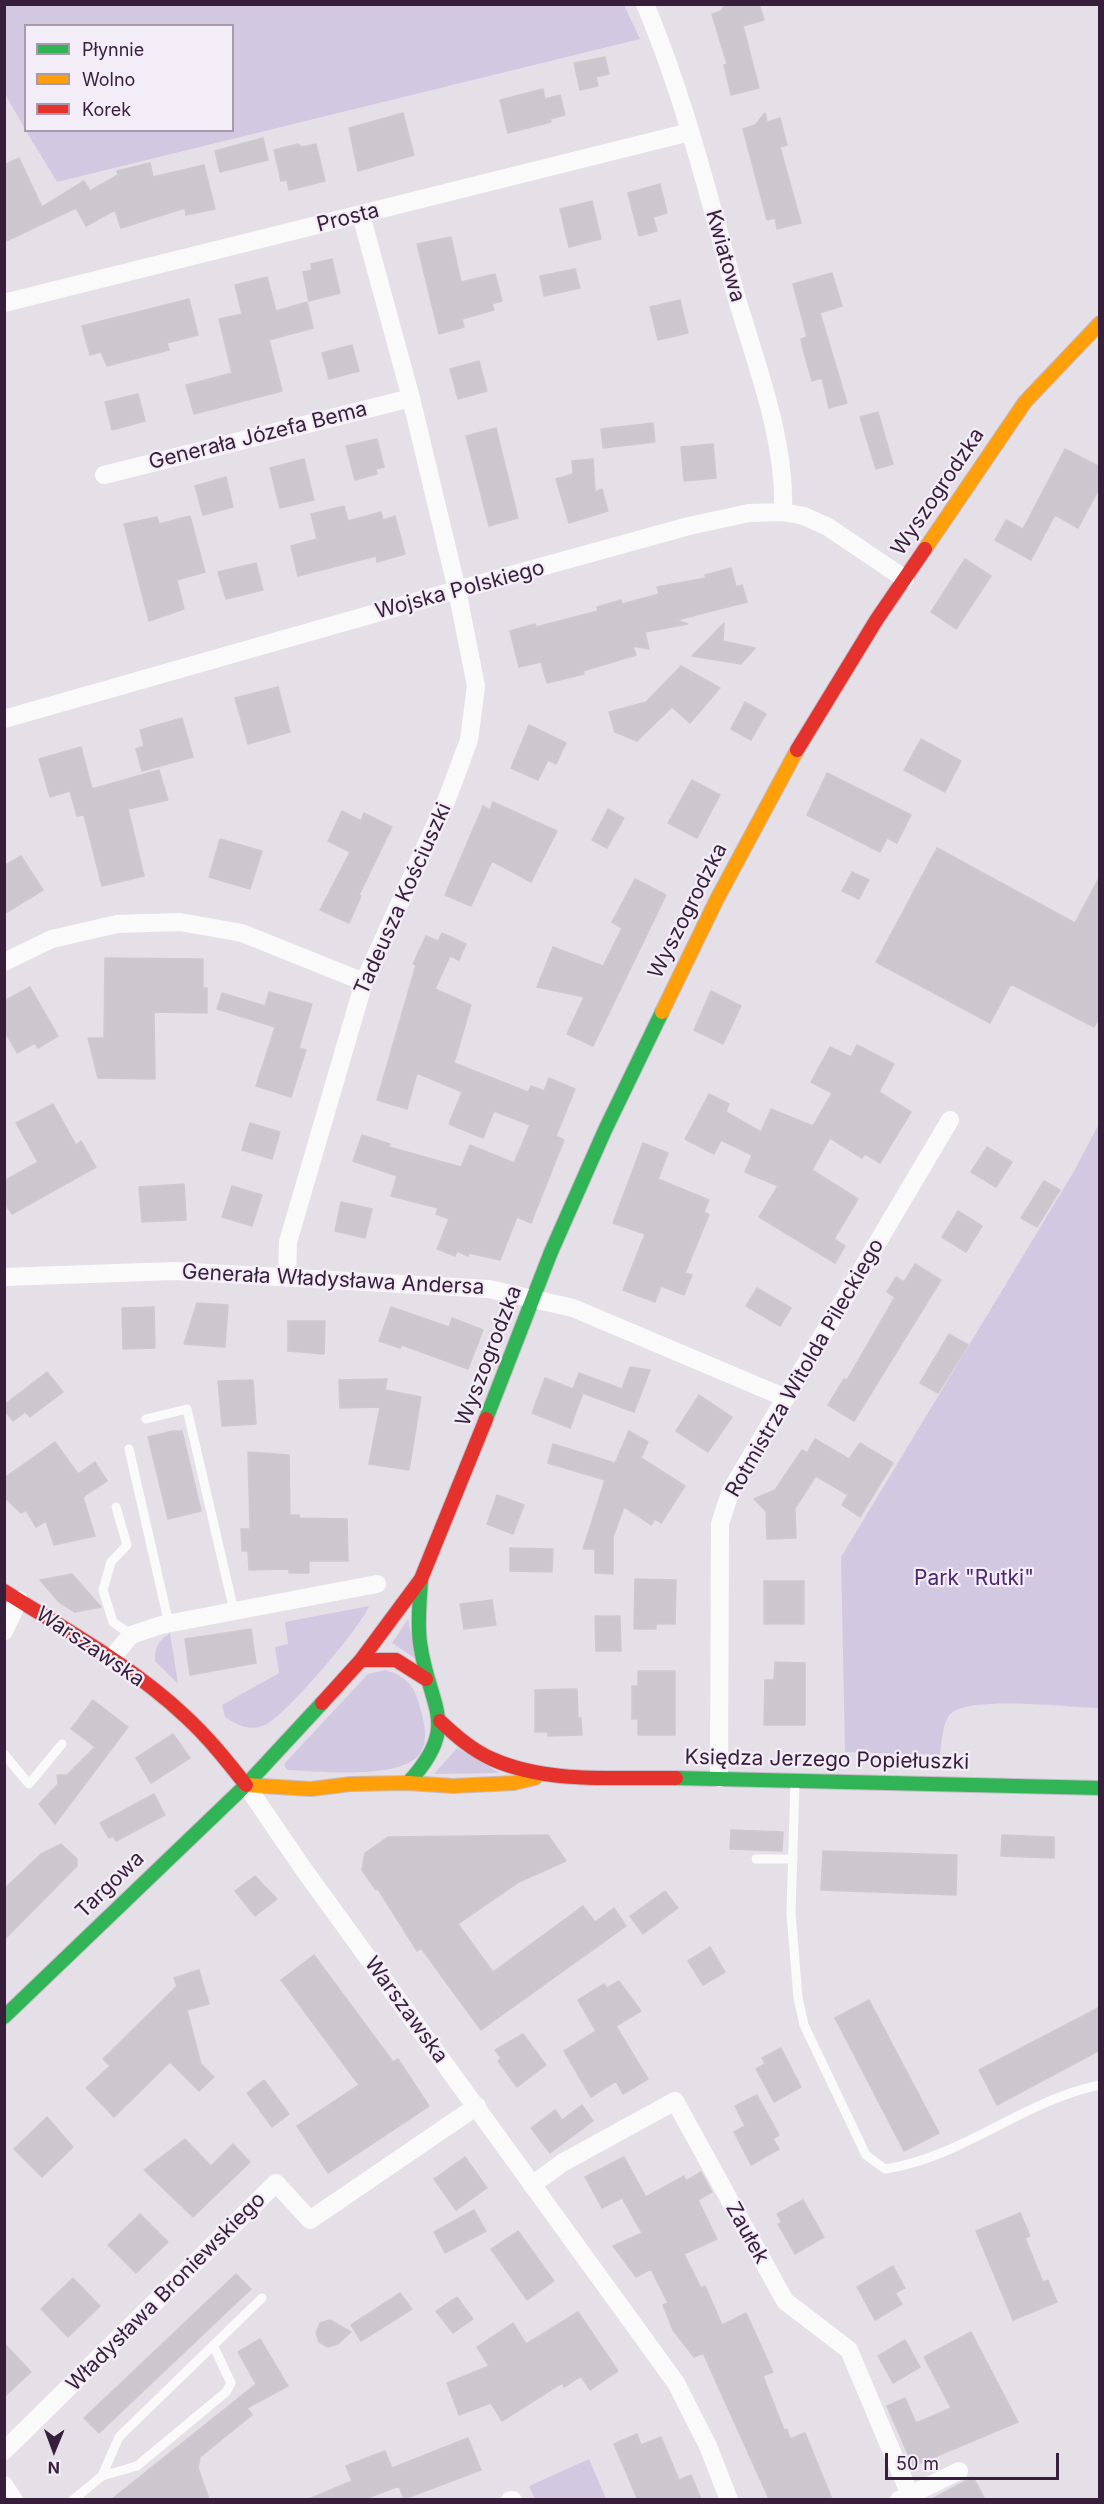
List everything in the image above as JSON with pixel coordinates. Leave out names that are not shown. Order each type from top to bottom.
[{"type":"main road","name":"Wyszogrodzka","points":[[246,1785],[361,1660],[420,1579],[449,1514],[535,1297],[605,1130],[717,900],[788,765],[877,619],[1025,402],[1100,323]]},
{"type":"main road","name":"Wyszogrodzka","points":[[420,1579],[419,1642],[426,1679],[440,1721]]},
{"type":"main road","name":"Warszawska","points":[[12,1595],[142,1680],[176,1708],[213,1744],[246,1785]]},
{"type":"main road","points":[[361,1660],[383,1656],[400,1659],[426,1679]]},
{"type":"main road","name":"Księdza Jerzego Popiełuszki","points":[[440,1721],[465,1745],[504,1766],[553,1775],[1100,1788]]},
{"type":"main road","points":[[408,1783],[428,1765],[438,1745],[440,1721]]},
{"type":"main road","name":"Księdza Jerzego Popiełuszki","points":[[246,1785],[311,1789],[351,1784],[408,1783],[453,1786],[514,1783],[553,1775]]},
{"type":"main road","name":"Targowa","points":[[4,2017],[246,1785]]},
{"type":"street","name":"Kwiatowa","points":[[645,4],[690,132],[774,432],[784,487],[783,512]]},
{"type":"street","name":"Prosta","points":[[4,303],[690,132]]},
{"type":"street","name":"Tadeusza Kościuszki","points":[[287,1277],[288,1242],[364,982],[447,799],[469,740],[476,686],[457,590],[411,398],[360,215]]},
{"type":"street","name":"Generała Józefa Bema","points":[[104,475],[411,398]]},
{"type":"street","name":"Wojska Polskiego","points":[[4,719],[457,590],[689,526],[749,513],[783,512],[804,516],[828,527],[905,579]]},
{"type":"street","points":[[4,962],[52,939],[117,924],[180,922],[242,933],[364,982]]},
{"type":"street","name":"Rotmistrza Witolda Pileckiego","points":[[719,1778],[720,1524],[731,1490],[950,1120]]},
{"type":"street","name":"Generała Władysława Andersa","points":[[4,1277],[174,1271],[489,1289],[535,1297],[573,1308],[786,1398]]},
{"type":"street","points":[[110,1660],[131,1635],[169,1624],[377,1584]]},
{"type":"street","points":[[4,1631],[12,1595]]},
{"type":"street","name":"Warszawska","points":[[246,1785],[302,1867],[682,2392],[729,2499]]},
{"type":"street","name":"Zaułek","points":[[532,2185],[562,2163],[675,2101],[784,2301],[849,2350],[905,2497],[959,2471]]},
{"type":"street","name":"Władysława Broniewskiego","points":[[4,2451],[276,2183],[310,2220],[477,2106]]},
{"type":"street","points":[[4,2485],[14,2499]]},
{"type":"lane","points":[[146,1419],[187,1408],[234,1611]]},
{"type":"lane","points":[[129,1449],[169,1624]]},
{"type":"lane","points":[[116,1507],[127,1545],[111,1562],[103,1590],[112,1622],[131,1635]]},
{"type":"lane","points":[[4,1754],[29,1784],[62,1744]]},
{"type":"lane","points":[[795,1779],[791,1913],[798,1998],[804,2025],[866,2155],[885,2169],[909,2165],[1060,2098],[1100,2085]]},
{"type":"lane","points":[[756,1859],[793,1859]]},
{"type":"lane","points":[[102,2476],[118,2437],[262,2298]]},
{"type":"lane","points":[[73,2499],[102,2476],[137,2466],[226,2392],[231,2383],[213,2345]]},
{"type":"green space","points":[[5,4],[624,5],[640,39],[57,182],[27,132],[234,132],[234,24],[24,24],[24,127],[5,94]]},
{"type":"green space","name":"Park \"Rutki\"","points":[[1099,1124],[1099,1708],[981,1704],[965,1707],[949,1715],[943,1732],[940,1755],[845,1752],[841,1557],[1073,1173]]},
{"type":"green space","points":[[369,1606],[352,1633],[320,1671],[273,1720],[263,1726],[252,1728],[238,1725],[225,1717],[222,1705],[279,1673],[275,1647],[288,1644],[285,1622]]},
{"type":"green space","points":[[408,1619],[416,1659],[392,1643]]},
{"type":"green space","points":[[170,1633],[178,1684],[155,1661],[158,1644]]},
{"type":"green space","points":[[385,1670],[399,1675],[409,1683],[418,1700],[425,1739],[418,1756],[407,1764],[375,1771],[287,1770],[284,1764],[368,1674]]},
{"type":"green space","points":[[457,1748],[500,1773],[434,1774]]},
{"type":"green space","points":[[589,2459],[606,2499],[535,2499],[529,2486]]},
{"type":"building","points":[[725,4],[759,4],[764,20],[743,26],[759,88],[731,95],[724,65],[727,64],[712,14],[721,11]]},
{"type":"building","points":[[605,57],[609,74],[596,77],[598,86],[580,90],[574,63]]},
{"type":"building","points":[[543,89],[545,99],[560,95],[565,115],[550,119],[551,122],[508,133],[500,100]]},
{"type":"building","points":[[403,113],[414,155],[358,171],[349,128]]},
{"type":"building","points":[[765,113],[767,122],[780,118],[787,145],[780,147],[801,223],[777,229],[775,218],[767,220],[743,129],[755,125]]},
{"type":"building","points":[[263,138],[268,160],[220,172],[215,151]]},
{"type":"building","points":[[298,144],[302,147],[316,144],[325,181],[289,190],[287,180],[281,181],[274,150]]},
{"type":"building","points":[[19,158],[42,207],[84,181],[90,191],[118,175],[117,171],[150,163],[153,177],[204,165],[215,209],[186,215],[185,208],[121,228],[115,210],[86,226],[76,208],[4,242],[4,165]]},
{"type":"building","points":[[660,184],[667,213],[653,217],[657,231],[639,236],[628,193]]},
{"type":"building","points":[[592,201],[601,239],[569,247],[560,209]]},
{"type":"building","points":[[451,237],[461,282],[495,274],[502,301],[492,304],[494,310],[462,319],[464,327],[439,334],[417,244]]},
{"type":"building","points":[[332,259],[340,293],[309,301],[303,272],[312,270],[311,264]]},
{"type":"building","points":[[575,269],[580,288],[544,296],[540,276]]},
{"type":"building","points":[[832,273],[842,306],[820,313],[847,403],[829,408],[822,378],[812,381],[801,339],[807,337],[793,284]]},
{"type":"building","points":[[267,277],[276,311],[307,302],[313,328],[269,340],[282,391],[194,414],[186,385],[232,373],[219,319],[242,314],[235,285]]},
{"type":"building","points":[[189,299],[198,335],[167,343],[169,350],[107,366],[101,352],[90,355],[82,326]]},
{"type":"building","points":[[680,300],[688,333],[658,340],[650,307]]},
{"type":"building","points":[[352,345],[359,371],[329,379],[322,353]]},
{"type":"building","points":[[479,361],[487,391],[458,399],[450,369]]},
{"type":"building","points":[[138,394],[145,421],[112,430],[105,402]]},
{"type":"building","points":[[878,412],[893,464],[876,469],[860,417]]},
{"type":"building","points":[[653,423],[655,442],[603,448],[601,429]]},
{"type":"building","points":[[496,428],[518,518],[489,526],[466,436]]},
{"type":"building","points":[[377,439],[384,467],[376,469],[377,474],[355,480],[346,446]]},
{"type":"building","points":[[713,444],[716,478],[684,481],[681,447]]},
{"type":"building","points":[[1065,449],[1100,467],[1100,487],[1078,528],[1055,515],[1031,560],[995,540],[1006,520],[1023,529]]},
{"type":"building","points":[[304,459],[314,500],[280,508],[270,468]]},
{"type":"building","points":[[593,459],[595,492],[602,489],[608,511],[569,523],[556,479],[573,474],[572,461]]},
{"type":"building","points":[[226,477],[233,507],[203,515],[195,486]]},
{"type":"building","points":[[344,506],[348,521],[381,512],[383,520],[395,516],[405,554],[377,562],[376,556],[298,576],[291,546],[317,539],[311,514]]},
{"type":"building","points":[[190,516],[205,572],[177,580],[184,609],[149,621],[124,524],[157,517],[159,524]]},
{"type":"building","points":[[965,559],[991,576],[956,629],[931,612]]},
{"type":"building","points":[[256,563],[263,590],[226,599],[218,572]]},
{"type":"building","points":[[731,568],[736,587],[742,585],[747,602],[677,620],[688,624],[645,632],[649,649],[633,646],[636,655],[583,671],[584,674],[547,683],[541,662],[519,667],[510,631],[535,624],[536,627],[598,611],[597,607],[621,600],[622,604],[659,594],[657,587],[706,578],[705,575]]},
{"type":"building","points":[[724,623],[723,641],[755,648],[741,664],[692,656]]},
{"type":"building","points":[[681,666],[720,688],[690,723],[672,707],[637,741],[615,732],[609,712],[646,702]]},
{"type":"building","points":[[278,687],[290,732],[248,744],[235,698]]},
{"type":"building","points":[[745,702],[766,714],[751,740],[731,729]]},
{"type":"building","points":[[182,718],[193,757],[142,771],[136,749],[144,746],[140,730]]},
{"type":"building","points":[[529,725],[566,743],[556,764],[548,760],[538,780],[511,768]]},
{"type":"building","points":[[921,739],[961,761],[945,792],[904,770]]},
{"type":"building","points":[[81,747],[92,789],[159,770],[168,800],[128,809],[144,876],[102,886],[84,815],[77,816],[70,791],[50,797],[39,759]]},
{"type":"building","points":[[827,773],[911,815],[897,843],[887,838],[880,852],[807,815]]},
{"type":"building","points":[[692,780],[720,795],[697,838],[668,823]]},
{"type":"building","points":[[493,802],[557,831],[531,882],[492,861],[471,906],[445,895],[483,806],[490,810]]},
{"type":"building","points":[[608,809],[624,818],[607,848],[592,840]]},
{"type":"building","points":[[342,811],[361,821],[364,813],[392,827],[359,895],[361,896],[349,923],[320,910],[350,852],[328,841]]},
{"type":"building","points":[[220,839],[262,851],[250,889],[209,877]]},
{"type":"building","points":[[937,848],[1075,923],[1100,876],[1100,1017],[1094,1027],[1011,984],[990,1023],[876,962]]},
{"type":"building","points":[[21,856],[43,890],[4,914],[4,866]]},
{"type":"building","points":[[852,872],[869,880],[859,899],[842,891]]},
{"type":"building","points":[[635,879],[666,895],[593,1046],[567,1034],[584,997],[537,987],[553,947],[603,966],[622,928],[612,922]]},
{"type":"building","points":[[442,933],[466,944],[459,960],[450,956],[435,989],[471,1005],[454,1063],[528,1092],[531,1086],[544,1091],[549,1078],[575,1089],[556,1136],[564,1140],[531,1223],[517,1217],[500,1260],[469,1253],[468,1256],[457,1251],[455,1256],[437,1249],[449,1219],[436,1214],[438,1208],[391,1196],[397,1176],[353,1161],[362,1135],[390,1144],[389,1147],[461,1167],[470,1145],[514,1163],[530,1125],[494,1111],[483,1138],[449,1124],[462,1092],[417,1073],[407,1109],[377,1100],[416,965],[413,964],[426,936],[438,941]]},
{"type":"building","points":[[105,958],[203,959],[203,988],[207,988],[207,1013],[154,1012],[155,1079],[98,1078],[88,1038],[104,1038]]},
{"type":"building","points":[[30,987],[58,1036],[38,1048],[35,1043],[17,1053],[4,1030],[4,1001]]},
{"type":"building","points":[[711,991],[741,1006],[723,1044],[694,1030]]},
{"type":"building","points":[[269,992],[312,1004],[299,1048],[306,1050],[291,1097],[256,1086],[275,1027],[217,1009],[222,993],[265,1006]]},
{"type":"building","points":[[857,1045],[894,1064],[879,1092],[911,1112],[880,1163],[865,1154],[862,1158],[830,1138],[812,1170],[858,1199],[834,1239],[845,1246],[835,1263],[759,1217],[778,1186],[745,1172],[752,1155],[721,1140],[714,1154],[685,1139],[709,1094],[729,1104],[726,1112],[761,1132],[771,1109],[813,1126],[832,1093],[811,1082],[830,1047],[851,1057]]},
{"type":"building","points":[[53,1104],[76,1145],[81,1141],[96,1167],[12,1214],[4,1202],[4,1181],[38,1162],[16,1123]]},
{"type":"building","points":[[250,1123],[280,1132],[272,1159],[242,1150]]},
{"type":"building","points":[[643,1143],[668,1153],[658,1179],[709,1200],[704,1212],[709,1215],[685,1273],[692,1275],[684,1295],[661,1286],[655,1302],[623,1290],[645,1234],[613,1223]]},
{"type":"building","points":[[987,1147],[1012,1162],[996,1187],[971,1172]]},
{"type":"building","points":[[1044,1181],[1060,1190],[1037,1227],[1021,1218]]},
{"type":"building","points":[[184,1184],[186,1220],[142,1222],[139,1187]]},
{"type":"building","points":[[232,1186],[262,1195],[252,1226],[222,1217]]},
{"type":"building","points":[[341,1202],[372,1209],[365,1238],[335,1231]]},
{"type":"building","points":[[958,1211],[982,1226],[966,1252],[942,1237]]},
{"type":"building","points":[[915,1264],[941,1280],[854,1421],[828,1405],[844,1379],[847,1380],[895,1297],[887,1292],[896,1277],[904,1282]]},
{"type":"building","points":[[757,1288],[791,1308],[780,1326],[746,1306]]},
{"type":"building","points":[[197,1303],[228,1305],[225,1347],[184,1344]]},
{"type":"building","points":[[154,1307],[155,1348],[123,1349],[122,1308]]},
{"type":"building","points":[[391,1307],[449,1327],[452,1318],[483,1330],[468,1369],[402,1345],[400,1348],[379,1341]]},
{"type":"building","points":[[288,1321],[325,1321],[324,1354],[288,1351]]},
{"type":"building","points":[[949,1334],[968,1345],[938,1393],[920,1383]]},
{"type":"building","points":[[630,1367],[650,1370],[634,1412],[583,1393],[570,1428],[532,1413],[545,1378],[573,1389],[579,1373],[622,1389]]},
{"type":"building","points":[[47,1372],[63,1392],[30,1417],[25,1412],[13,1421],[4,1410],[4,1405]]},
{"type":"building","points":[[387,1379],[385,1390],[421,1397],[409,1470],[369,1464],[380,1407],[340,1408],[339,1380]]},
{"type":"building","points":[[253,1380],[256,1424],[222,1426],[218,1381]]},
{"type":"building","points":[[699,1395],[732,1417],[708,1452],[676,1431]]},
{"type":"building","points":[[182,1431],[201,1511],[168,1519],[148,1437]]},
{"type":"building","points":[[629,1431],[648,1442],[641,1458],[685,1486],[661,1523],[655,1519],[651,1525],[624,1507],[613,1537],[613,1574],[595,1573],[595,1549],[583,1549],[605,1480],[548,1463],[553,1444],[615,1463]]},
{"type":"building","points":[[815,1439],[849,1459],[860,1443],[893,1463],[860,1517],[842,1505],[848,1495],[816,1476],[795,1508],[796,1538],[767,1539],[766,1511],[754,1499],[775,1490],[802,1450],[807,1453]]},
{"type":"building","points":[[55,1442],[78,1474],[95,1462],[107,1481],[83,1497],[95,1536],[54,1545],[46,1521],[36,1527],[26,1510],[21,1513],[4,1497],[4,1478]]},
{"type":"building","points":[[248,1452],[289,1455],[290,1515],[299,1515],[299,1518],[347,1519],[348,1561],[309,1561],[309,1573],[289,1573],[289,1569],[249,1570],[248,1551],[242,1551],[241,1529],[250,1529]]},
{"type":"building","points":[[497,1495],[524,1505],[513,1534],[487,1524]]},
{"type":"building","points":[[510,1548],[553,1549],[552,1572],[510,1571]]},
{"type":"building","points":[[72,1574],[101,1607],[75,1612],[59,1602],[40,1580]]},
{"type":"building","points":[[635,1579],[676,1580],[675,1624],[656,1624],[656,1629],[634,1629]]},
{"type":"building","points":[[764,1581],[804,1581],[804,1624],[764,1624]]},
{"type":"building","points":[[492,1600],[496,1625],[464,1629],[460,1604]]},
{"type":"building","points":[[595,1616],[620,1616],[621,1651],[596,1651]]},
{"type":"building","points":[[251,1629],[256,1663],[190,1675],[185,1639]]},
{"type":"building","points":[[775,1662],[805,1663],[805,1725],[764,1725],[765,1680],[774,1680]]},
{"type":"building","points":[[638,1671],[675,1671],[675,1735],[638,1735],[638,1719],[632,1719],[632,1686],[638,1686]]},
{"type":"building","points":[[577,1689],[578,1718],[581,1718],[582,1735],[548,1736],[548,1732],[535,1732],[535,1690]]},
{"type":"building","points":[[93,1700],[128,1727],[55,1824],[39,1804],[58,1784],[57,1775],[67,1775],[95,1747],[71,1729]]},
{"type":"building","points":[[173,1734],[190,1758],[151,1783],[136,1758]]},
{"type":"building","points":[[154,1794],[165,1815],[116,1841],[113,1836],[109,1838],[100,1823]]},
{"type":"building","points":[[731,1830],[783,1832],[782,1851],[730,1849]]},
{"type":"building","points":[[548,1835],[566,1861],[519,1882],[458,1924],[493,1972],[583,1906],[595,1922],[614,1908],[626,1926],[481,2030],[421,1948],[417,1951],[378,1889],[376,1890],[362,1870],[365,1853],[388,1837]]},
{"type":"building","points":[[1002,1835],[1054,1837],[1054,1858],[1001,1856]]},
{"type":"building","points":[[61,1844],[77,1859],[77,1866],[4,1940],[4,1889],[41,1854]]},
{"type":"building","points":[[823,1851],[957,1855],[956,1895],[821,1890]]},
{"type":"building","points":[[255,1876],[277,1899],[255,1916],[235,1891]]},
{"type":"building","points":[[665,1891],[678,1908],[643,1934],[630,1916]]},
{"type":"building","points":[[710,1947],[725,1972],[703,1985],[688,1961]]},
{"type":"building","points":[[314,1955],[393,2062],[398,2059],[429,2106],[328,2173],[297,2126],[359,2085],[281,1980]]},
{"type":"building","points":[[199,1970],[209,2004],[187,2010],[201,2064],[214,2077],[199,2091],[170,2062],[114,2117],[86,2088],[110,2066],[103,2059],[177,1986],[174,1978]]},
{"type":"building","points":[[619,1981],[641,2011],[616,2026],[648,2079],[623,2094],[616,2081],[591,2097],[564,2051],[596,2031],[578,2000],[604,1984],[607,1988]]},
{"type":"building","points":[[869,2000],[939,2133],[904,2151],[835,2018]]},
{"type":"building","points":[[1100,2007],[1100,2050],[997,2105],[979,2070]]},
{"type":"building","points":[[523,2034],[546,2065],[517,2087],[498,2061],[501,2058],[495,2050]]},
{"type":"building","points":[[781,2048],[801,2087],[774,2102],[756,2069],[765,2064],[762,2058]]},
{"type":"building","points":[[264,2080],[289,2114],[272,2127],[247,2093]]},
{"type":"building","points":[[757,2095],[779,2135],[773,2139],[779,2149],[751,2165],[734,2132],[745,2126],[735,2106]]},
{"type":"building","points":[[582,2105],[593,2121],[550,2153],[531,2128],[555,2110],[562,2120]]},
{"type":"building","points":[[47,2117],[73,2147],[42,2177],[14,2149]]},
{"type":"building","points":[[185,2139],[211,2166],[233,2144],[250,2162],[193,2217],[144,2170]]},
{"type":"building","points":[[465,2157],[487,2188],[456,2210],[434,2179]]},
{"type":"building","points":[[624,2157],[646,2197],[684,2176],[686,2181],[701,2172],[712,2192],[698,2200],[717,2239],[684,2254],[701,2288],[705,2286],[722,2325],[746,2313],[773,2372],[763,2376],[784,2430],[787,2429],[790,2439],[805,2433],[832,2499],[769,2499],[703,2353],[694,2357],[673,2330],[663,2305],[668,2303],[651,2269],[636,2277],[613,2246],[642,2233],[622,2198],[602,2208],[585,2177]]},
{"type":"building","points":[[803,2200],[824,2237],[795,2254],[778,2224],[782,2222],[777,2214]]},
{"type":"building","points":[[474,2210],[486,2231],[445,2253],[434,2232]]},
{"type":"building","points":[[1020,2213],[1030,2236],[1025,2238],[1043,2282],[1048,2280],[1057,2302],[1013,2320],[976,2231]]},
{"type":"building","points":[[140,2214],[168,2242],[136,2273],[108,2245]]},
{"type":"building","points":[[518,2231],[554,2281],[527,2300],[491,2249]]},
{"type":"building","points":[[893,2266],[905,2288],[895,2293],[902,2304],[875,2320],[857,2287]]},
{"type":"building","points":[[236,2274],[251,2289],[99,2433],[84,2418]]},
{"type":"building","points":[[73,2278],[100,2306],[68,2337],[41,2309]]},
{"type":"building","points":[[400,2293],[412,2309],[361,2341],[351,2325]]},
{"type":"building","points":[[457,2297],[473,2319],[453,2333],[436,2311]]},
{"type":"building","points":[[578,2312],[618,2371],[590,2390],[581,2376],[564,2387],[562,2383],[502,2421],[491,2403],[459,2415],[447,2383],[489,2366],[477,2347],[513,2323],[526,2344]]},
{"type":"building","points":[[330,2320],[351,2332],[338,2344],[328,2347],[319,2342],[316,2333],[320,2323]]},
{"type":"building","points":[[971,2332],[1018,2422],[913,2466],[887,2406],[905,2398],[916,2423],[951,2408],[924,2357]]},
{"type":"building","points":[[260,2339],[288,2386],[247,2408],[252,2415],[200,2457],[198,2468],[209,2499],[112,2499],[256,2384],[238,2352]]},
{"type":"building","points":[[905,2340],[920,2367],[893,2383],[878,2356]]},
{"type":"building","points":[[4,2343],[31,2372],[4,2397]]},
{"type":"building","points":[[637,2434],[641,2445],[661,2437],[679,2480],[691,2475],[701,2499],[635,2499],[637,2498],[614,2444]]},
{"type":"building","points":[[468,2438],[481,2470],[404,2499],[399,2486],[365,2499],[309,2499],[352,2481],[346,2466],[385,2451],[392,2468]]},
{"type":"building","points":[[973,2477],[985,2499],[932,2499]]},
{"type":"traffic: fast","points":[[486,1419],[551,1252],[605,1130],[662,1012]]},
{"type":"traffic: fast","points":[[408,1783],[434,1746],[438,1730],[438,1716],[420,1643],[421,1579]]},
{"type":"traffic: fast","points":[[4,2017],[246,1785],[322,1703]]},
{"type":"traffic: fast","points":[[676,1778],[1100,1788]]},
{"type":"traffic: slow","points":[[925,549],[1025,402],[1100,323]]},
{"type":"traffic: slow","points":[[662,1012],[717,899],[797,750]]},
{"type":"traffic: slow","points":[[246,1785],[311,1789],[351,1784],[408,1783],[453,1786],[514,1783],[535,1778]]},
{"type":"traffic: jam","points":[[797,750],[877,619],[925,549]]},
{"type":"traffic: jam","points":[[322,1703],[361,1660],[421,1579],[486,1419]]},
{"type":"traffic: jam","points":[[4,1591],[98,1649],[165,1698],[202,1732],[246,1785]]},
{"type":"traffic: jam","points":[[361,1660],[396,1660],[426,1679]]},
{"type":"traffic: jam","points":[[440,1721],[464,1742],[492,1759],[514,1767],[582,1778],[676,1778]]}]
